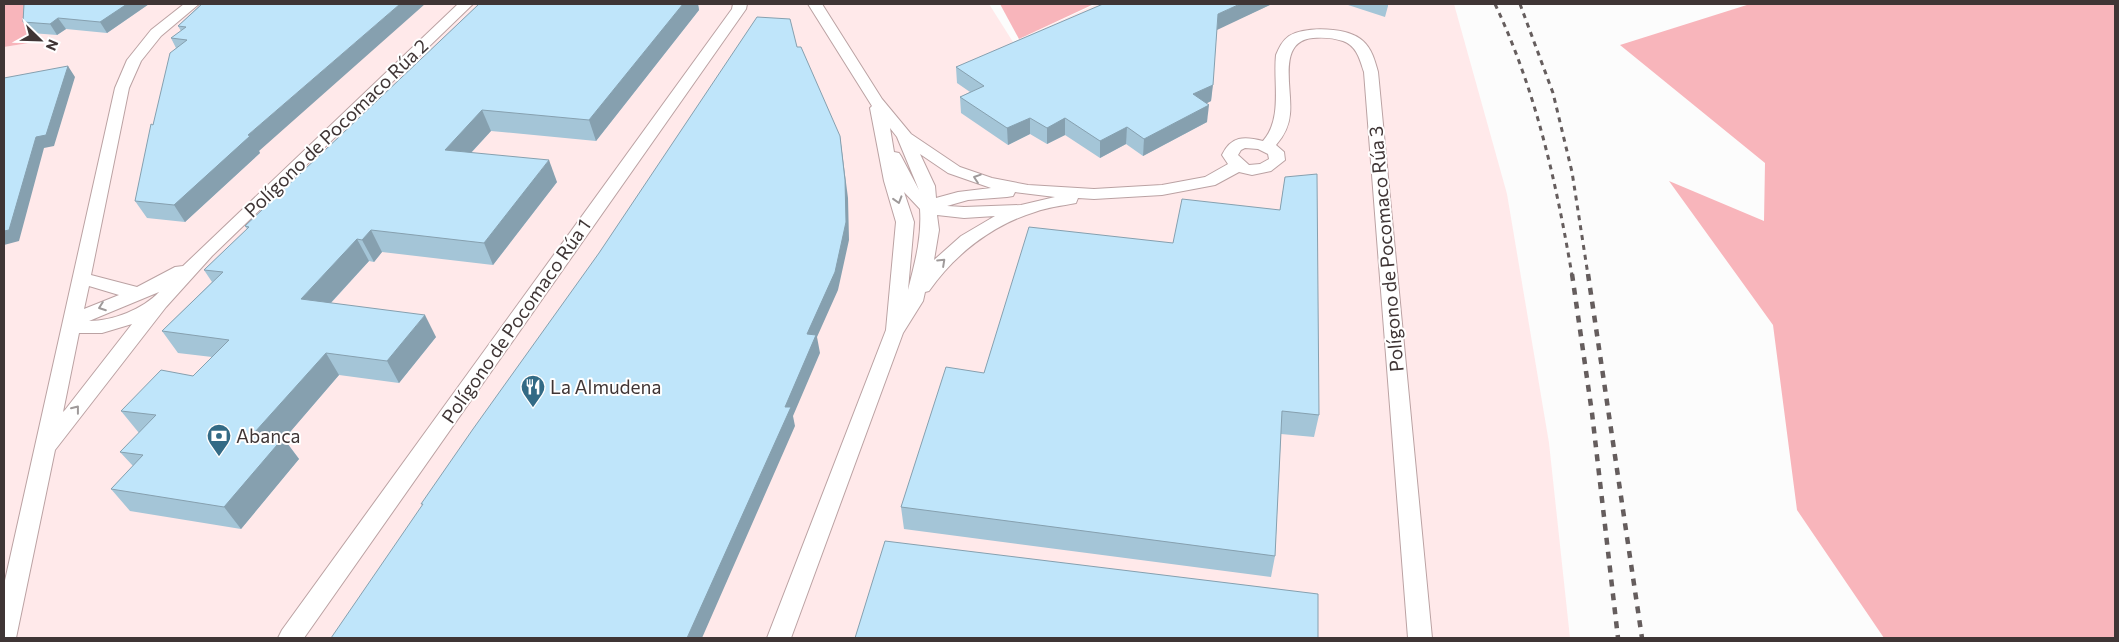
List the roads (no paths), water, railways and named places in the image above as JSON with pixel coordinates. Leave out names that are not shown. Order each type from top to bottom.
[{"type":"street","points":[[4,638],[122,88],[134,60],[156,33],[192,4]]},
{"type":"street","name":"Polígono de Pocomaco Rúa 2","points":[[45,446],[72,415],[159,303],[206,252],[466,4]]},
{"type":"street","points":[[815,4],[876,102],[904,136],[927,186],[930,230],[927,252],[914,301]]},
{"type":"street","name":"Polígono de Pocomaco Rúa 1","points":[[290,638],[742,5]]},
{"type":"street","name":"Polígono de Pocomaco Rúa 3","points":[[1267,146],[1278,131],[1283,110],[1284,54],[1288,45],[1310,33],[1330,33],[1352,39],[1364,50],[1371,72],[1420,638]]},
{"type":"street","points":[[876,102],[892,181],[905,222],[894,333]]},
{"type":"street","points":[[904,136],[954,170],[988,182],[1028,190]]},
{"type":"street","points":[[1242,143],[1257,143],[1267,146],[1276,152],[1277,160],[1272,167],[1260,170],[1247,169],[1237,165],[1230,155],[1234,147],[1242,143]]},
{"type":"street","points":[[886,144],[916,197],[930,208],[940,211],[969,213],[1026,209],[1094,194]]},
{"type":"street","points":[[905,222],[940,202],[985,193],[1028,190],[1094,194],[1162,190],[1209,181],[1226,174],[1237,165]]},
{"type":"street","points":[[780,638],[894,333],[932,271],[960,245],[989,226],[1026,209]]},
{"type":"street","name":"Polígono de Pocomaco Rúa 2","points":[[71,323],[94,310],[140,294],[175,276],[206,252]]},
{"type":"street","points":[[80,278],[140,294]]},
{"type":"street","name":"Polígono de Pocomaco Rúa 2","points":[[71,323],[87,328],[114,323],[138,316],[159,303]]},
{"type":"railway","points":[[1495,4],[1522,70],[1543,137],[1559,205],[1572,275]]},
{"type":"railway","points":[[1520,4],[1553,93],[1572,172],[1588,275]]},
{"type":"railway","points":[[1572,274],[1592,413],[1618,638]]},
{"type":"railway","points":[[1588,274],[1642,638]]},
{"type":"place","name":"La Almudena","points":[[533,408]]},
{"type":"place","name":"Abanca","points":[[219,457]]}]
